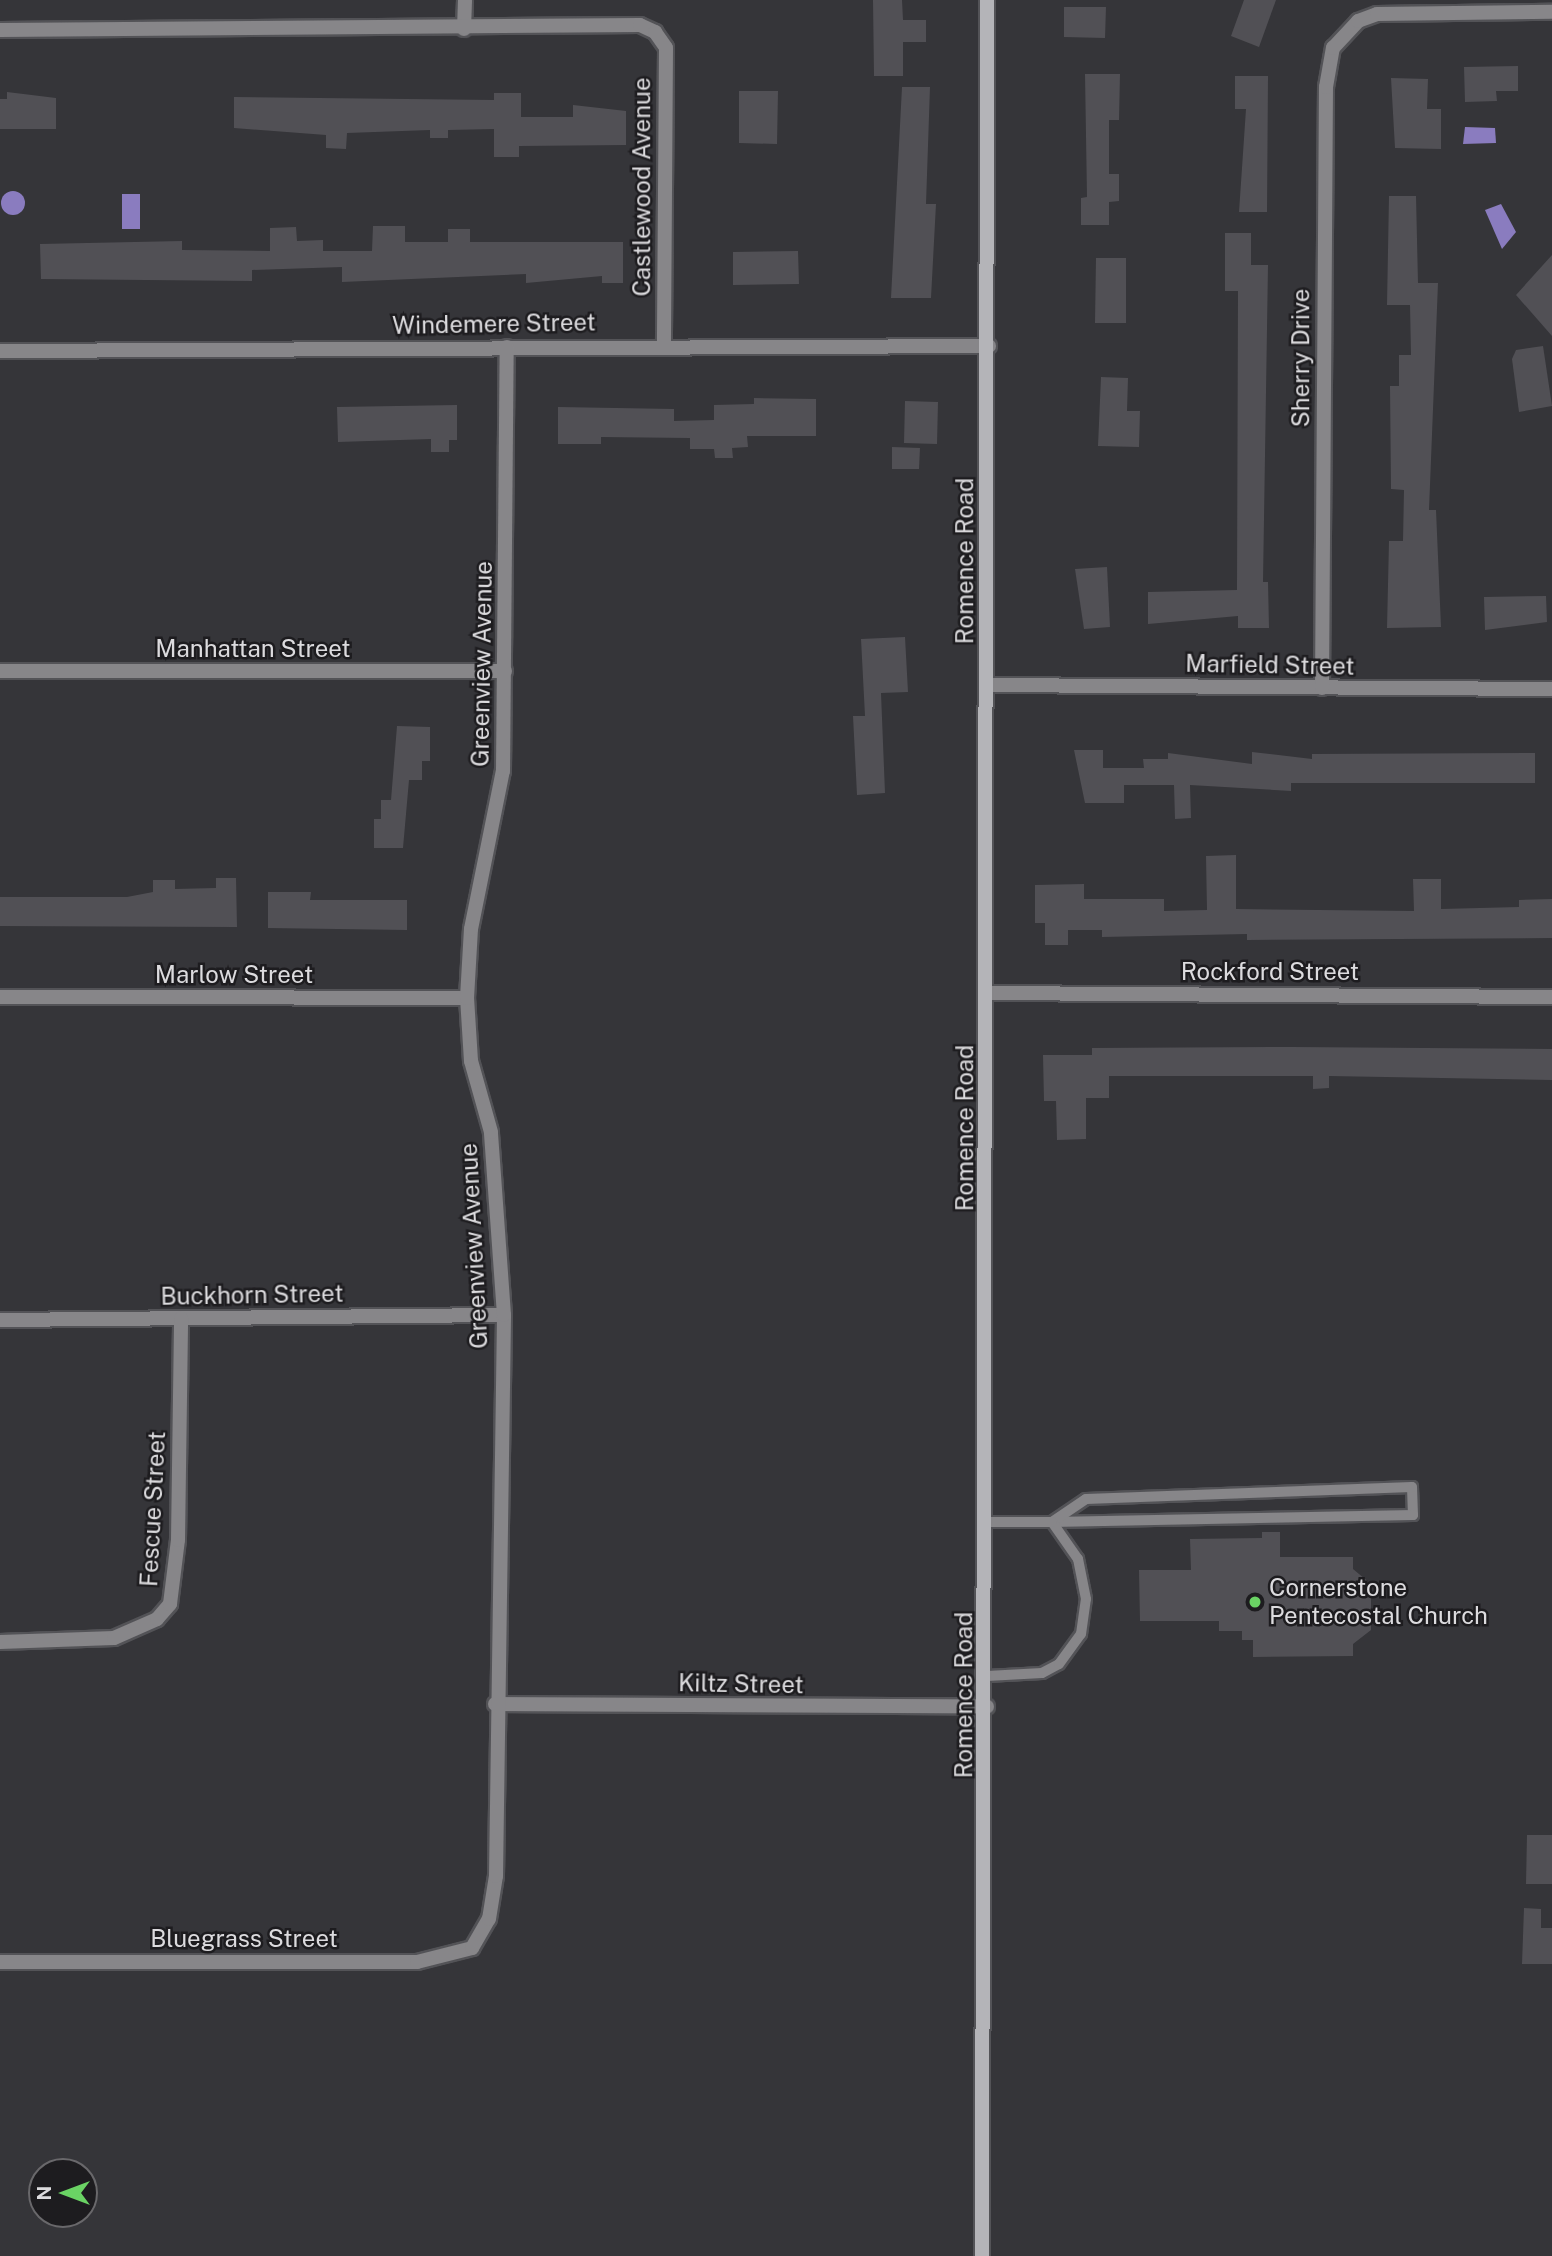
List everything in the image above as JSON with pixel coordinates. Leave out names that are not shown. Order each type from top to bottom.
[{"type":"street","points":[[0,30],[464,29],[465,0]]},
{"type":"street","name":"Romence Road","points":[[982,2256],[987,1707],[987,0]]},
{"type":"street","name":"Sherry Drive","points":[[1322,688],[1326,87],[1333,48],[1345,32],[1377,14],[1552,12]]},
{"type":"street","name":"Castlewood Avenue","points":[[464,29],[640,25],[655,32],[666,48],[664,345]]},
{"type":"street","name":"Windemere Street","points":[[0,351],[664,345],[989,346]]},
{"type":"street","name":"Greenview Avenue","points":[[481,1938],[496,1876],[495,1704],[504,1315],[491,1132],[471,1061],[467,998],[473,918],[503,771],[507,347]]},
{"type":"street","name":"Manhattan Street","points":[[0,671],[505,671]]},
{"type":"street","name":"Marfield Street","points":[[987,685],[1552,690]]},
{"type":"street","name":"Rockford Street","points":[[988,993],[1552,997]]},
{"type":"street","name":"Marlow Street","points":[[0,997],[467,998]]},
{"type":"street","name":"Buckhorn Street","points":[[0,1320],[504,1315]]},
{"type":"street","name":"Fescue Street","points":[[0,1642],[114,1638],[148,1624],[170,1604],[178,1539],[181,1318]]},
{"type":"street","name":"Kiltz Street","points":[[495,1704],[987,1707]]},
{"type":"street","name":"Bluegrass Street","points":[[0,1962],[417,1962],[460,1954],[481,1938]]},
{"type":"lane","points":[[987,1522],[1052,1522],[1413,1515],[1412,1487],[1086,1499],[1052,1522]]},
{"type":"lane","points":[[987,1675],[1042,1673],[1059,1664],[1082,1634],[1085,1580],[1069,1541],[1052,1522]]},
{"type":"shaded area","points":[[1465,127],[1495,128],[1496,143],[1463,144]]},
{"type":"shaded area","points":[[13,191],[22,194],[25,203],[22,212],[13,215],[4,212],[1,203],[4,194]]},
{"type":"shaded area","points":[[122,194],[140,194],[140,229],[122,229]]},
{"type":"shaded area","points":[[1501,204],[1516,232],[1502,249],[1485,210]]},
{"type":"building","points":[[873,0],[902,0],[903,20],[926,20],[926,42],[903,42],[903,76],[874,76]]},
{"type":"building","points":[[1244,0],[1276,0],[1259,47],[1231,36]]},
{"type":"building","points":[[1064,7],[1106,7],[1105,38],[1064,37]]},
{"type":"building","points":[[1518,66],[1518,91],[1496,91],[1497,101],[1465,102],[1464,67]]},
{"type":"building","points":[[1085,74],[1120,74],[1119,120],[1109,120],[1109,174],[1119,174],[1119,201],[1109,202],[1109,225],[1081,225],[1081,198],[1087,197]]},
{"type":"building","points":[[1235,76],[1268,76],[1267,212],[1239,212],[1246,109],[1235,109]]},
{"type":"building","points":[[1391,78],[1428,79],[1427,109],[1441,109],[1441,149],[1395,148]]},
{"type":"building","points":[[902,87],[930,87],[926,204],[936,204],[931,298],[891,298]]},
{"type":"building","points":[[739,91],[778,91],[777,144],[739,143]]},
{"type":"building","points":[[7,92],[56,98],[56,129],[0,129],[0,99],[7,99]]},
{"type":"building","points":[[494,93],[521,93],[521,117],[573,117],[573,105],[626,111],[626,145],[519,146],[519,157],[494,157],[494,129],[448,130],[448,138],[430,138],[430,130],[347,133],[346,149],[326,148],[326,135],[234,128],[234,97],[494,100]]},
{"type":"building","points":[[1389,196],[1416,196],[1418,283],[1438,283],[1429,510],[1436,510],[1441,627],[1387,628],[1389,541],[1403,541],[1404,490],[1391,489],[1390,386],[1399,386],[1399,355],[1411,355],[1410,305],[1387,305]]},
{"type":"building","points":[[373,226],[405,226],[405,242],[448,242],[448,229],[470,229],[470,242],[623,242],[623,283],[602,283],[602,276],[526,283],[526,274],[342,282],[342,267],[252,270],[252,281],[41,279],[40,244],[182,241],[182,250],[270,251],[270,228],[296,227],[297,241],[323,240],[323,251],[372,251]]},
{"type":"building","points":[[1225,233],[1251,233],[1251,265],[1268,265],[1263,582],[1268,582],[1269,628],[1238,628],[1238,616],[1148,624],[1148,592],[1237,590],[1238,291],[1225,291]]},
{"type":"building","points":[[798,251],[799,284],[733,285],[733,252]]},
{"type":"building","points":[[1552,255],[1552,336],[1516,295]]},
{"type":"building","points":[[1096,258],[1126,258],[1126,323],[1095,323]]},
{"type":"building","points":[[1543,346],[1552,406],[1519,412],[1512,359],[1516,350]]},
{"type":"building","points":[[1101,377],[1128,378],[1127,411],[1140,411],[1139,447],[1098,446]]},
{"type":"building","points":[[754,398],[816,399],[816,436],[747,436],[748,447],[732,448],[733,458],[715,458],[714,449],[690,449],[690,438],[601,437],[601,444],[558,444],[558,407],[674,409],[674,421],[714,420],[714,405],[754,404]]},
{"type":"building","points":[[905,401],[938,402],[937,444],[904,443]]},
{"type":"building","points":[[457,405],[457,440],[449,440],[449,452],[431,452],[431,439],[338,442],[337,407]]},
{"type":"building","points":[[892,447],[920,448],[919,469],[892,469]]},
{"type":"building","points":[[1107,567],[1110,627],[1084,629],[1075,569]]},
{"type":"building","points":[[1546,596],[1547,622],[1485,630],[1484,597]]},
{"type":"building","points":[[905,637],[908,692],[881,693],[885,793],[857,795],[853,716],[865,716],[861,639]]},
{"type":"building","points":[[397,726],[430,727],[430,761],[422,761],[422,780],[409,780],[403,848],[374,848],[374,819],[381,819],[381,800],[391,800]]},
{"type":"building","points":[[1074,750],[1103,750],[1103,768],[1144,768],[1143,759],[1168,759],[1168,753],[1252,764],[1252,752],[1312,759],[1312,754],[1535,753],[1535,783],[1291,783],[1291,791],[1190,785],[1191,818],[1175,819],[1174,785],[1124,785],[1124,803],[1085,803]]},
{"type":"building","points":[[1236,855],[1236,909],[1414,911],[1413,879],[1441,879],[1441,909],[1519,907],[1519,900],[1552,899],[1552,938],[1247,940],[1247,934],[1102,937],[1102,930],[1068,930],[1068,945],[1045,945],[1045,923],[1035,923],[1035,885],[1084,884],[1084,899],[1164,899],[1164,911],[1207,910],[1206,856]]},
{"type":"building","points":[[216,878],[236,878],[237,927],[0,926],[0,897],[127,897],[153,892],[153,880],[175,880],[175,889],[216,888]]},
{"type":"building","points":[[268,892],[311,892],[310,900],[407,900],[407,930],[268,928]]},
{"type":"building","points":[[1092,1048],[1552,1049],[1552,1080],[1329,1076],[1329,1088],[1313,1089],[1313,1076],[1109,1076],[1109,1098],[1086,1098],[1086,1139],[1057,1140],[1056,1101],[1044,1101],[1043,1055],[1092,1055]]},
{"type":"building","name":"Cornerstone Pentecostal Church","points":[[1262,1532],[1280,1532],[1280,1557],[1353,1557],[1353,1569],[1371,1584],[1371,1630],[1353,1644],[1353,1656],[1253,1657],[1253,1640],[1242,1640],[1242,1631],[1219,1631],[1219,1621],[1140,1621],[1139,1570],[1191,1570],[1190,1539],[1262,1538]]},
{"type":"building","points":[[1527,1835],[1552,1835],[1552,1884],[1526,1884]]},
{"type":"building","points":[[1524,1908],[1541,1909],[1541,1928],[1552,1928],[1552,1964],[1522,1964]]},
{"type":"place","name":"Cornerstone Pentecostal Church","points":[[1255,1602]]}]
